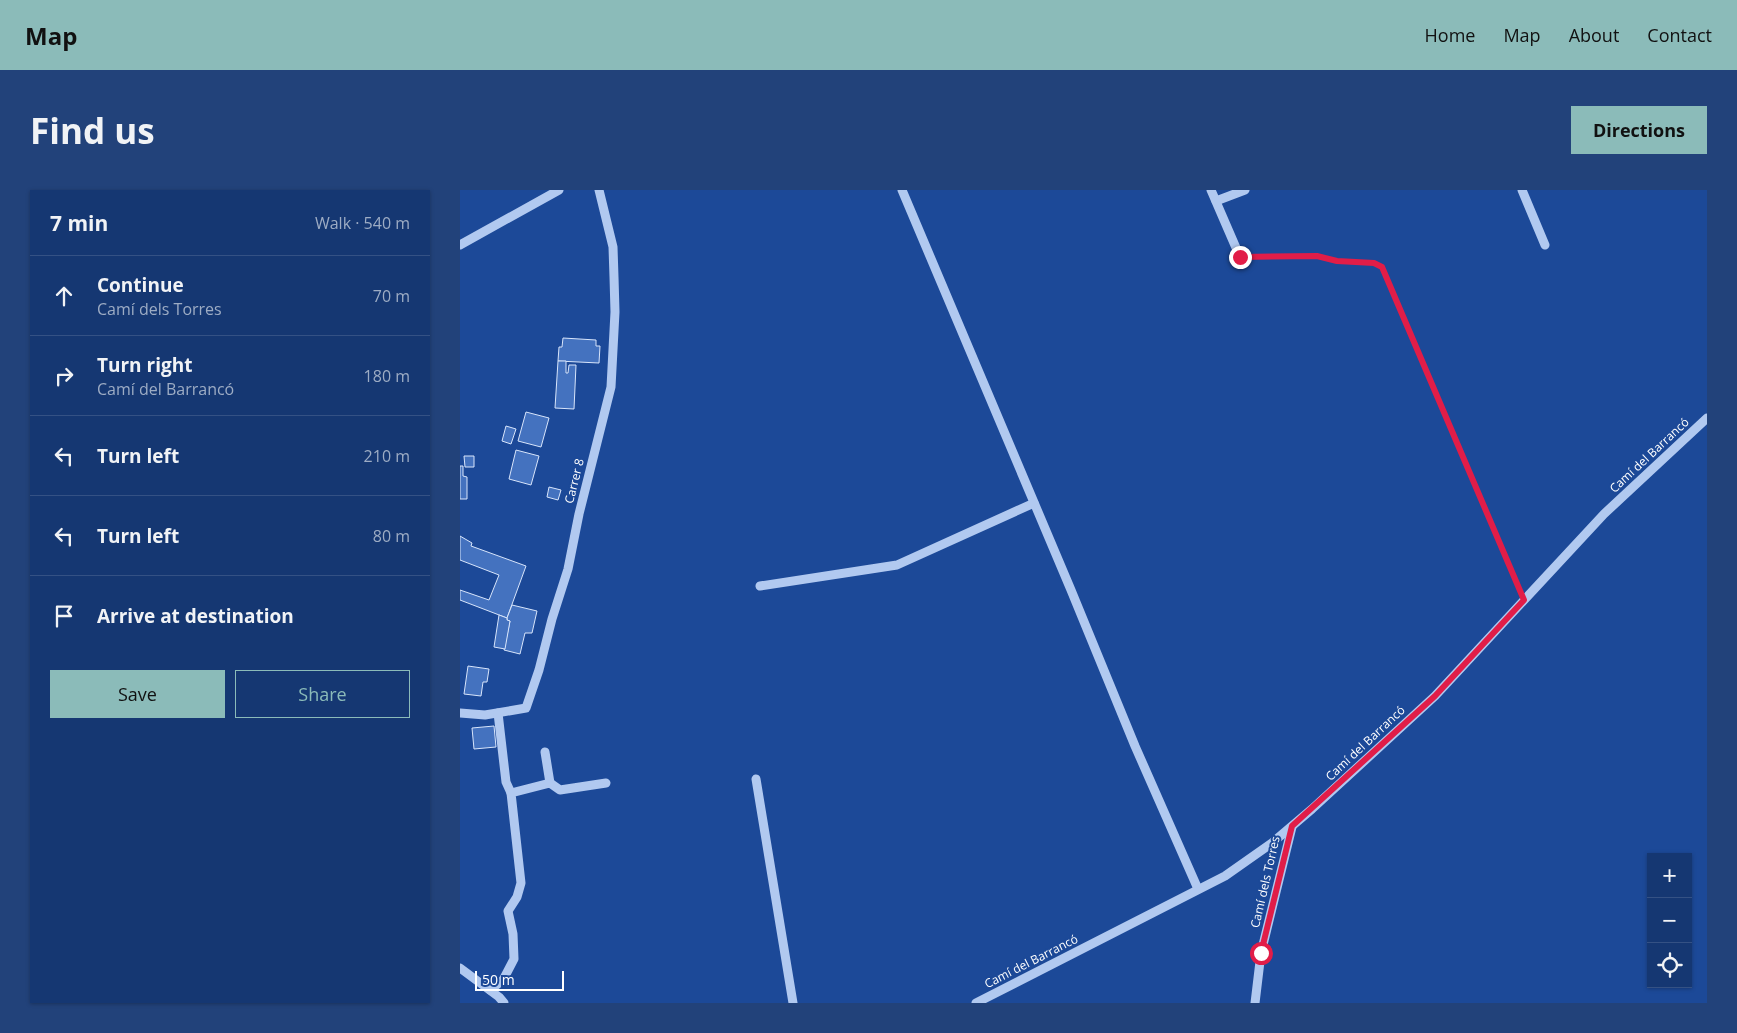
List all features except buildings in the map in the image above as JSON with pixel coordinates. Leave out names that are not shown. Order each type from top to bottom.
[{"type":"street","points":[[460,245],[559,190]]},
{"type":"street","name":"Carrer 8","points":[[460,713],[485,715],[526,708],[568,569],[579,514],[611,387],[615,312],[613,247],[599,190]]},
{"type":"street","points":[[902,190],[1135,746],[1198,889]]},
{"type":"street","points":[[1212,190],[1240,257]]},
{"type":"street","points":[[1216,201],[1245,190]]},
{"type":"street","points":[[1522,190],[1545,246]]},
{"type":"street","name":"Camí del Barrancó","points":[[976,1003],[1225,876],[1272,843],[1435,696],[1604,514],[1707,418]]},
{"type":"street","points":[[760,586],[897,565],[1034,503]]},
{"type":"street","points":[[490,990],[503,980],[514,959],[513,934],[508,911],[517,897],[521,883],[511,793],[506,782],[498,713]]},
{"type":"street","points":[[545,752],[550,783],[560,790],[606,783]]},
{"type":"street","points":[[756,779],[793,1003]]},
{"type":"street","points":[[511,793],[550,783]]},
{"type":"street","name":"Camí dels Torres","points":[[1255,1003],[1261,953],[1292,826]]},
{"type":"street","points":[[460,968],[499,997],[504,1003]]},
{"type":"path","points":[[1240,257],[1317,256],[1337,261],[1374,263],[1382,267],[1524,600]]},
{"type":"route","points":[[1240,257],[1317,256],[1337,261],[1374,263],[1382,267],[1524,600],[1435,696],[1292,826],[1261,953]]}]
